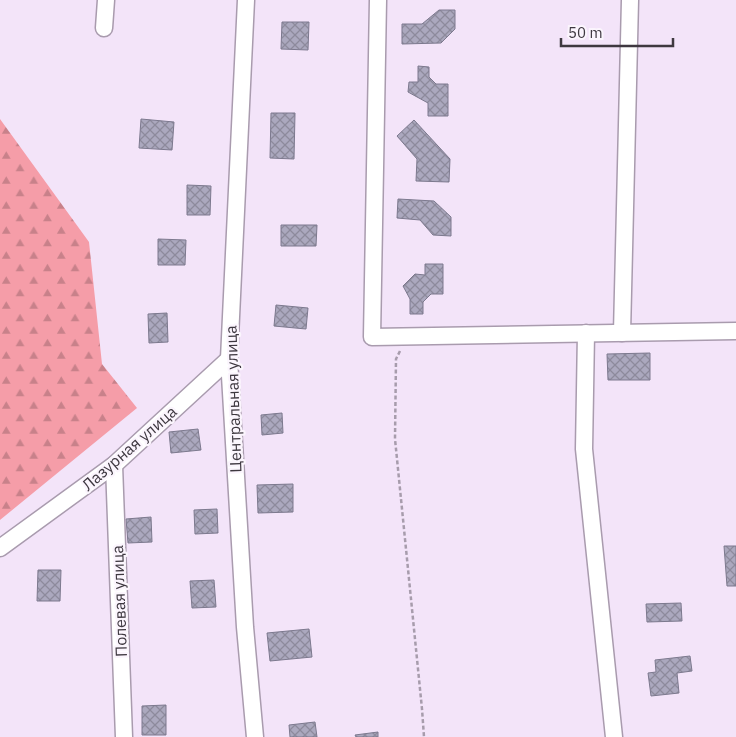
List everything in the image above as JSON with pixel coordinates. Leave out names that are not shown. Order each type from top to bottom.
[{"type":"street","points":[[104,28],[106,0]]},
{"type":"street","name":"Центральная улица","points":[[246,0],[229,359],[245,627],[256,737]]},
{"type":"street","points":[[378,0],[372,337],[736,330]]},
{"type":"street","points":[[622,332],[630,0]]},
{"type":"street","points":[[586,333],[584,449],[614,737]]},
{"type":"street","name":"Лазурная улица","points":[[0,548],[114,465],[229,359]]},
{"type":"street","name":"Полевая улица","points":[[114,465],[124,737]]},
{"type":"path","points":[[408,336],[396,359],[395,439],[424,737]]},
{"type":"green space","points":[[0,119],[89,242],[102,364],[137,408],[0,520]]},
{"type":"building","points":[[439,10],[455,10],[455,29],[441,43],[402,44],[402,24],[422,24]]},
{"type":"building","points":[[282,22],[309,22],[308,50],[281,49]]},
{"type":"building","points":[[418,66],[429,67],[429,77],[436,84],[448,84],[448,116],[428,116],[428,103],[408,92],[409,82],[418,82]]},
{"type":"building","points":[[271,113],[295,113],[294,159],[270,158]]},
{"type":"building","points":[[141,119],[174,122],[172,150],[139,148]]},
{"type":"building","points":[[414,120],[450,159],[449,182],[416,181],[417,159],[397,136]]},
{"type":"building","points":[[187,185],[211,186],[210,215],[187,215]]},
{"type":"building","points":[[398,199],[434,201],[451,217],[451,236],[433,235],[420,220],[397,218]]},
{"type":"building","points":[[281,225],[317,225],[316,246],[281,246]]},
{"type":"building","points":[[158,239],[186,240],[185,265],[158,265]]},
{"type":"building","points":[[425,264],[443,264],[443,294],[431,294],[423,302],[423,314],[410,314],[410,299],[403,286],[415,274],[425,275]]},
{"type":"building","points":[[276,305],[308,308],[306,329],[274,326]]},
{"type":"building","points":[[167,313],[168,342],[149,343],[148,314]]},
{"type":"building","points":[[650,353],[650,380],[608,380],[607,354]]},
{"type":"building","points":[[282,413],[283,433],[262,435],[261,415]]},
{"type":"building","points":[[198,429],[201,450],[171,453],[169,432]]},
{"type":"building","points":[[293,484],[293,512],[258,513],[257,485]]},
{"type":"building","points":[[217,509],[218,533],[195,534],[194,510]]},
{"type":"building","points":[[151,517],[152,542],[128,543],[126,519]]},
{"type":"building","points":[[724,546],[736,546],[736,586],[727,586]]},
{"type":"building","points":[[38,570],[61,570],[60,601],[37,601]]},
{"type":"building","points":[[214,580],[216,607],[192,608],[190,581]]},
{"type":"building","points":[[681,603],[682,621],[647,622],[646,604]]},
{"type":"building","points":[[309,629],[312,657],[270,661],[267,633]]},
{"type":"building","points":[[690,656],[692,671],[677,673],[679,693],[651,696],[648,673],[656,672],[655,660]]},
{"type":"building","points":[[166,705],[166,735],[142,735],[142,706]]},
{"type":"building","points":[[315,722],[317,737],[290,737],[289,725]]},
{"type":"building","points":[[378,732],[378,737],[356,737],[355,735]]}]
